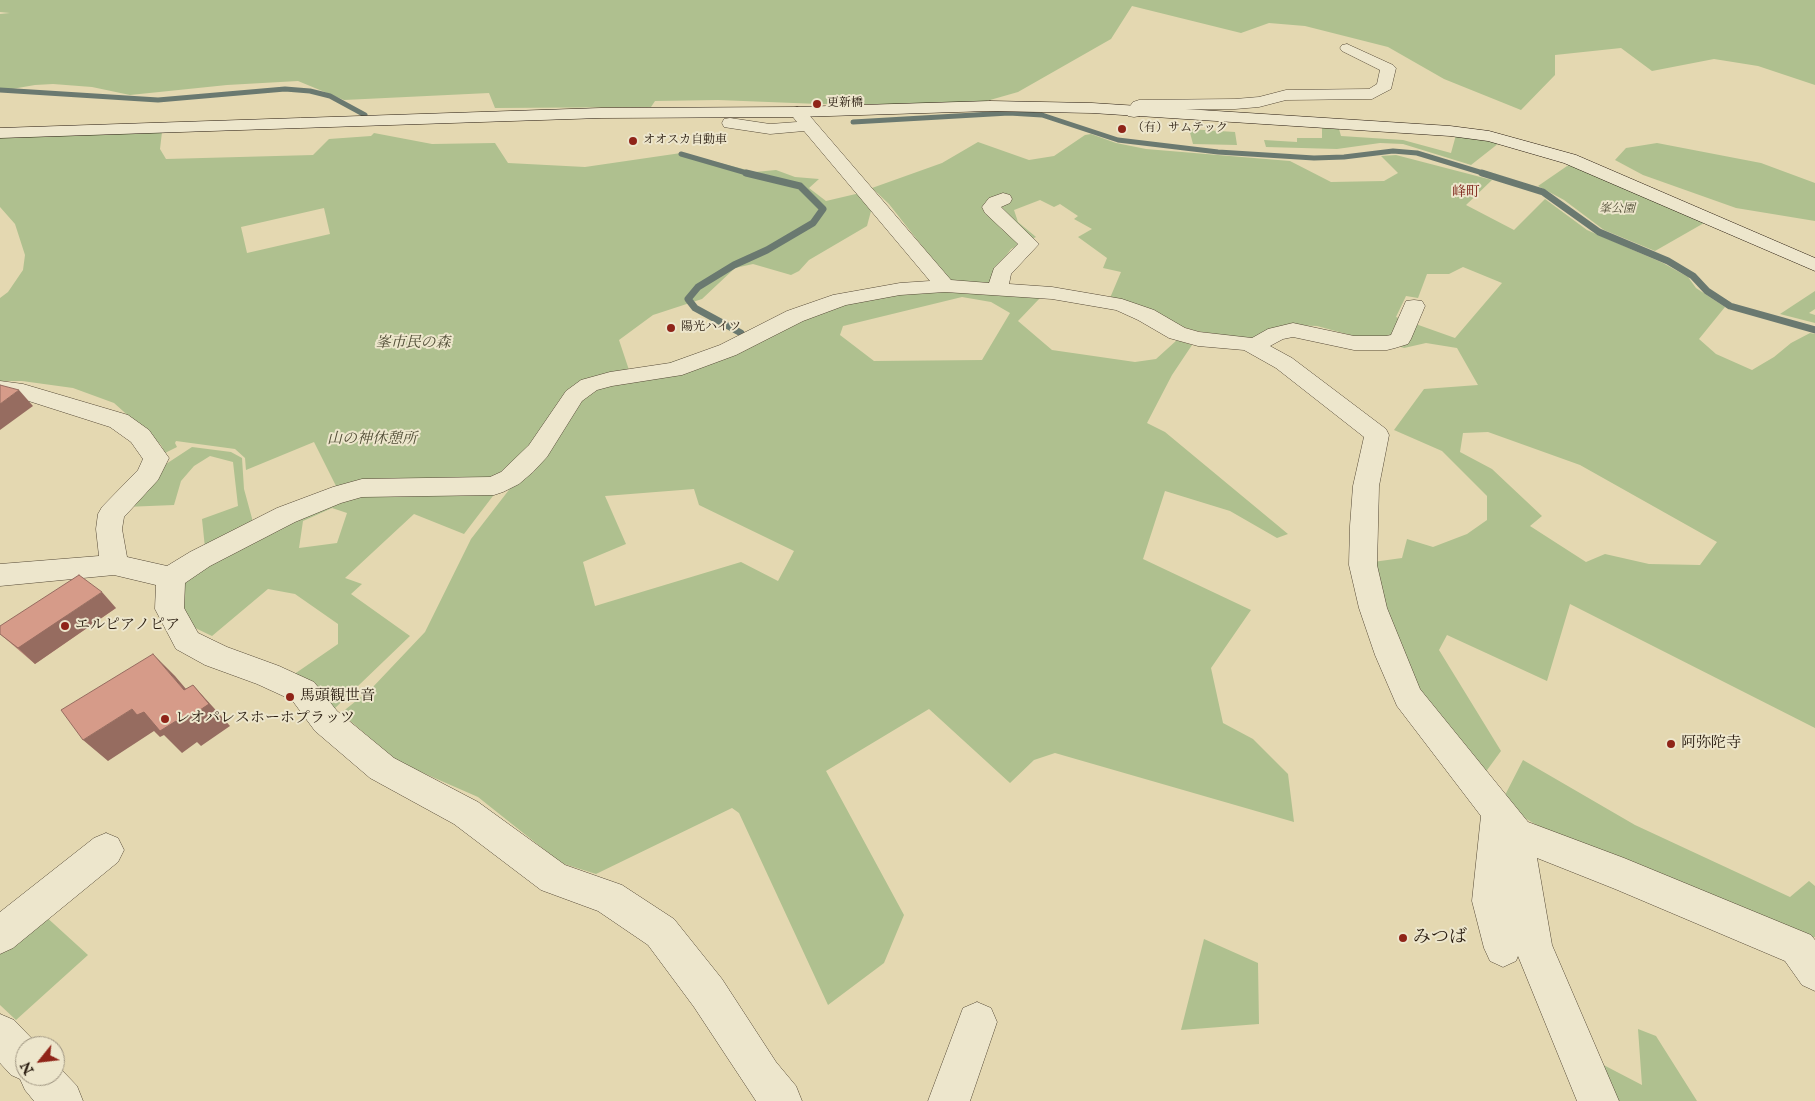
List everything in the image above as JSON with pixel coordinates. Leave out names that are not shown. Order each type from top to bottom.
[{"type":"street","points":[[1134,112],[1139,106],[1235,104],[1259,102],[1286,95],[1372,94],[1385,86],[1388,68],[1347,48]]},
{"type":"street","points":[[0,133],[572,114],[803,119],[990,106],[1092,108],[1450,131],[1489,136],[1570,159],[1815,265]]},
{"type":"street","points":[[730,123],[770,129],[803,119]]},
{"type":"street","points":[[803,119],[945,286]]},
{"type":"street","points":[[998,289],[1001,272],[1029,244],[992,210],[996,202],[1003,199]]},
{"type":"street","points":[[0,575],[114,564],[171,578],[200,560],[286,515],[333,496],[362,488],[494,486],[510,478],[524,466],[538,451],[574,396],[589,385],[674,370],[728,350],[795,316],[841,300],[900,289],[945,286],[1052,293],[1122,305],[1146,315],[1178,333],[1198,340],[1249,344],[1284,363],[1377,435],[1366,486],[1362,526],[1363,565],[1373,608],[1408,697],[1508,823],[1533,946],[1598,1101]]},
{"type":"street","points":[[1253,346],[1276,334],[1293,330],[1354,343],[1387,343],[1400,339],[1414,306]]},
{"type":"street","points":[[0,388],[15,389],[119,421],[140,436],[156,458],[149,474],[112,514],[109,529],[114,564]]},
{"type":"street","points":[[171,578],[169,609],[186,641],[216,656],[268,675],[303,691],[326,721],[382,768],[466,812],[554,878],[608,898],[661,932],[708,994],[781,1101]]},
{"type":"street","points":[[1503,948],[1490,901],[1508,823]]},
{"type":"street","points":[[1508,823],[1624,875],[1798,948],[1815,972]]},
{"type":"street","points":[[0,935],[106,850]]},
{"type":"street","points":[[949,1101],[977,1022]]},
{"type":"street","points":[[0,1034],[15,1050]]},
{"type":"street","points":[[48,1086],[62,1101]]},
{"type":"green space","points":[[0,0],[1815,0],[1815,85],[1758,66],[1714,59],[1652,71],[1621,48],[1555,55],[1555,75],[1521,110],[1444,79],[1388,47],[1305,26],[1269,23],[1241,33],[1132,6],[1111,39],[1018,92],[976,104],[819,104],[718,100],[655,101],[651,107],[495,108],[489,93],[344,100],[298,81],[227,85],[130,95],[92,87],[53,84],[0,91],[0,14],[10,13],[0,12]]},
{"type":"green space","points":[[1322,128],[1339,129],[1341,136],[1403,140],[1451,153],[1456,135],[1499,143],[1471,165],[1403,144],[1380,143],[1337,149],[1266,147],[1264,140],[1297,142],[1297,138],[1322,138]]},
{"type":"green space","points":[[1189,129],[1235,132],[1237,145],[1193,144]]},
{"type":"green space","name":"峯市民の森","points":[[162,132],[160,149],[166,159],[313,155],[329,139],[371,136],[374,133],[432,144],[495,143],[508,163],[585,167],[681,153],[755,172],[776,170],[795,177],[819,179],[809,188],[826,201],[860,193],[871,211],[867,226],[809,260],[799,271],[791,275],[753,264],[735,268],[702,299],[653,315],[619,340],[630,373],[585,383],[513,470],[493,482],[336,486],[314,442],[246,470],[245,458],[235,449],[176,441],[177,447],[165,453],[161,445],[114,403],[73,388],[22,381],[0,381],[0,298],[8,292],[23,270],[25,255],[15,224],[0,207],[0,138],[5,136]],"holes":[[[324,208],[330,234],[247,253],[241,227]]]},
{"type":"green space","points":[[1091,134],[1116,143],[1146,149],[1290,161],[1331,182],[1384,181],[1398,173],[1381,156],[1396,155],[1492,180],[1466,205],[1514,230],[1545,199],[1587,230],[1663,263],[1688,277],[1696,288],[1725,307],[1699,339],[1716,354],[1752,370],[1774,357],[1791,343],[1810,333],[1815,334],[1815,728],[1570,604],[1547,681],[1447,635],[1439,650],[1501,751],[1482,777],[1420,691],[1379,595],[1373,562],[1402,558],[1407,539],[1433,547],[1467,534],[1487,520],[1487,496],[1442,451],[1394,430],[1424,389],[1478,385],[1457,348],[1426,343],[1404,348],[1383,341],[1365,339],[1317,326],[1288,325],[1252,342],[1244,338],[1196,331],[1173,324],[1110,298],[1121,272],[1103,268],[1107,258],[1078,237],[1092,229],[1074,219],[1078,216],[1060,204],[1054,207],[1040,200],[1014,210],[1018,222],[1036,237],[1011,249],[998,267],[991,285],[951,283],[889,204],[872,188],[942,163],[978,142],[1029,160],[1054,156],[1085,135]],"holes":[[[1463,267],[1502,283],[1455,338],[1396,317],[1406,296],[1418,298],[1427,274],[1449,274]],[[1488,432],[1580,465],[1717,542],[1700,565],[1649,564],[1605,554],[1586,562],[1530,526],[1542,516],[1492,469],[1460,452],[1463,433]]]},
{"type":"green space","points":[[1657,143],[1761,163],[1815,183],[1815,221],[1736,208],[1643,175],[1615,160],[1626,148]]},
{"type":"green space","name":"峯公園","points":[[1570,164],[1704,223],[1655,251],[1604,230],[1564,200],[1538,186]]},
{"type":"green space","points":[[947,290],[1040,298],[1018,321],[1052,350],[1135,362],[1156,359],[1177,340],[1192,345],[1172,375],[1147,423],[1165,432],[1288,534],[1277,538],[1230,511],[1165,491],[1143,559],[1251,610],[1211,668],[1223,723],[1253,739],[1288,774],[1294,822],[1055,753],[1034,760],[1010,783],[929,709],[826,771],[904,915],[884,963],[828,1005],[739,813],[732,808],[596,874],[561,863],[478,797],[398,762],[341,713],[371,689],[425,632],[471,539],[580,398],[594,388],[844,304],[902,293]],"holes":[[[962,297],[991,302],[1010,313],[982,360],[874,361],[840,335],[843,326]],[[694,489],[699,505],[794,551],[778,581],[741,562],[595,606],[583,562],[626,544],[605,496]]]},
{"type":"green space","points":[[1815,291],[1815,309],[1809,313],[1815,315],[1815,323],[1780,314]]},
{"type":"green space","points":[[192,447],[231,452],[242,458],[244,489],[253,522],[205,548],[202,519],[238,506],[233,462],[210,456],[194,466],[181,481],[174,505],[125,507],[163,466]]},
{"type":"green space","points":[[499,488],[464,534],[414,514],[345,578],[362,584],[351,594],[410,636],[333,710],[293,675],[338,644],[338,624],[295,594],[268,589],[212,636],[191,626],[178,592],[187,573],[333,501],[358,495]],"holes":[[[332,508],[347,513],[337,543],[299,548],[303,521]]]},
{"type":"green space","points":[[1523,760],[1635,825],[1790,897],[1809,881],[1815,886],[1815,937],[1790,940],[1549,833],[1501,803]]},
{"type":"green space","points":[[43,914],[88,955],[16,1020],[0,1005],[0,951]]},
{"type":"green space","points":[[1204,939],[1258,963],[1259,1024],[1181,1030]]},
{"type":"green space","points":[[1638,1029],[1656,1036],[1697,1101],[1611,1101],[1592,1059],[1642,1085]]},
{"type":"building","points":[[0,385],[19,390],[0,404]]},
{"type":"building","points":[[79,575],[102,592],[18,648],[0,634],[0,626]]},
{"type":"building","points":[[153,654],[184,690],[193,685],[209,704],[179,724],[176,721],[160,731],[144,712],[137,715],[132,709],[83,740],[61,710]]},
{"type":"waterway","points":[[0,90],[158,100],[285,89],[310,91],[330,96],[365,115]]},
{"type":"waterway","points":[[853,122],[1009,113],[1042,115],[1118,140],[1218,152],[1314,158],[1344,157],[1393,151],[1417,153],[1486,174]]},
{"type":"waterway","points":[[681,154],[749,174]]},
{"type":"waterway","points":[[1482,173],[1543,192],[1599,232],[1668,261],[1693,276],[1707,291],[1730,306],[1815,330]]},
{"type":"waterway","points":[[741,333],[695,308],[688,299],[698,287],[734,265],[767,250],[813,223],[823,209],[800,186],[749,174]]},
{"type":"place","name":"更新橋","points":[[817,104]]},
{"type":"place","name":"（有）サムテック","points":[[1122,129]]},
{"type":"place","name":"オオスカ自動車","points":[[633,141]]},
{"type":"place","name":"陽光ハイツ","points":[[671,328]]},
{"type":"place","name":"エルピアノピア","points":[[65,626]]},
{"type":"place","name":"馬頭観世音","points":[[290,697]]},
{"type":"place","name":"レオパレスホーホプラッツ","points":[[165,719]]},
{"type":"place","name":"阿弥陀寺","points":[[1671,744]]},
{"type":"place","name":"みつば","points":[[1403,938]]},
{"type":"district","name":"峰町","points":[[1466,193]]},
{"type":"park label","name":"山の神休憩所","points":[[372,440]]}]
